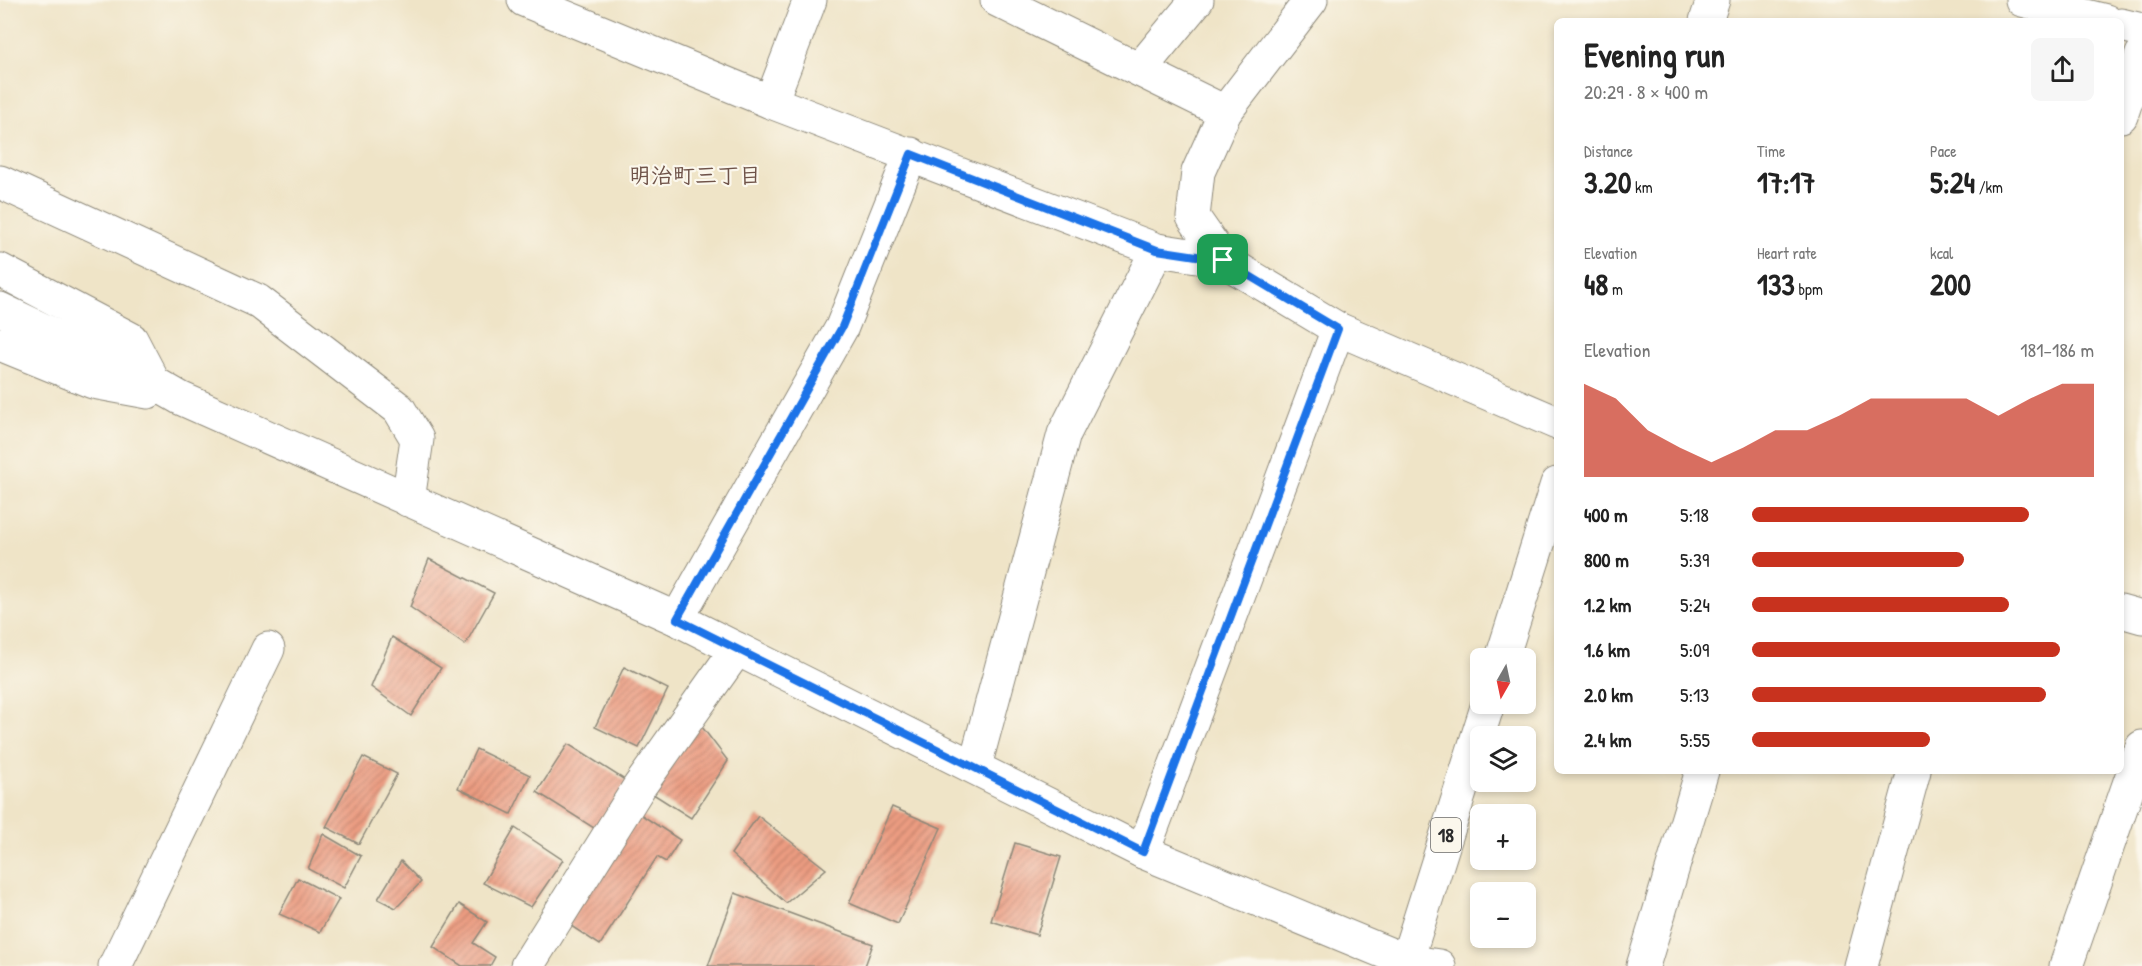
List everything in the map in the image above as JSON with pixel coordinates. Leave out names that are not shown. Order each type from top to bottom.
[{"type":"street","points":[[524,0],[771,102],[1157,250],[1223,260],[1338,329],[1554,422]]},
{"type":"street","points":[[771,102],[810,0]]},
{"type":"street","points":[[997,0],[1225,112]]},
{"type":"street","points":[[1140,69],[1197,0]]},
{"type":"street","points":[[1223,260],[1192,217],[1198,172],[1225,112],[1311,0]]},
{"type":"street","points":[[1707,18],[1713,0]]},
{"type":"street","points":[[2022,0],[2094,18]]},
{"type":"street","points":[[2124,26],[2142,30]]},
{"type":"street","points":[[2124,107],[2142,54]]},
{"type":"street","points":[[677,619],[842,327],[911,154]]},
{"type":"street","points":[[0,182],[258,301],[399,409],[417,439],[408,500]]},
{"type":"street","points":[[975,766],[1064,434],[1157,250]]},
{"type":"street","points":[[0,270],[131,339],[167,390]]},
{"type":"street","points":[[0,309],[167,390],[677,619],[1143,852],[1405,963],[1439,966]]},
{"type":"street","points":[[1143,852],[1338,329]]},
{"type":"street","points":[[0,344],[93,382],[167,390]]},
{"type":"street","points":[[1505,648],[1554,493]]},
{"type":"street","points":[[2124,611],[2142,617]]},
{"type":"street","points":[[115,966],[268,649]]},
{"type":"street","points":[[526,966],[639,788],[737,649]]},
{"type":"street","name":"18","points":[[1405,963],[1485,714]]},
{"type":"street","points":[[2066,966],[2142,747]]},
{"type":"street","points":[[1643,966],[1701,774]]},
{"type":"street","points":[[1861,966],[1913,774]]},
{"type":"building","points":[[429,559],[494,593],[465,645],[410,607]]},
{"type":"building","points":[[392,637],[441,668],[411,716],[371,687]]},
{"type":"building","points":[[624,667],[668,689],[639,748],[595,727]]},
{"type":"building","points":[[699,723],[728,761],[691,818],[650,792]]},
{"type":"building","points":[[568,744],[628,782],[597,830],[537,792]]},
{"type":"building","points":[[476,749],[530,775],[511,814],[458,788]]},
{"type":"building","points":[[363,757],[397,774],[359,844],[326,827]]},
{"type":"building","points":[[892,807],[941,828],[898,924],[849,903]]},
{"type":"building","points":[[637,812],[680,840],[666,862],[657,857],[600,945],[565,922]]},
{"type":"building","points":[[758,816],[826,869],[786,903],[731,854]]},
{"type":"building","points":[[515,828],[563,860],[531,907],[483,883]]},
{"type":"building","points":[[323,834],[361,856],[344,888],[308,869]]},
{"type":"building","points":[[1015,843],[1061,857],[1037,935],[991,921]]},
{"type":"building","points":[[401,861],[421,882],[396,908],[378,899]]},
{"type":"building","points":[[298,878],[339,899],[320,932],[279,914]]},
{"type":"building","points":[[735,893],[873,944],[865,966],[708,966]]},
{"type":"building","points":[[459,904],[487,922],[473,943],[495,957],[490,966],[462,966],[433,947]]},
{"type":"district","name":"明治町三丁目","points":[[695,175]]},
{"type":"route","points":[[911,154],[1157,250],[1223,260],[1338,329],[1143,852],[677,619],[842,327],[911,154]]}]
